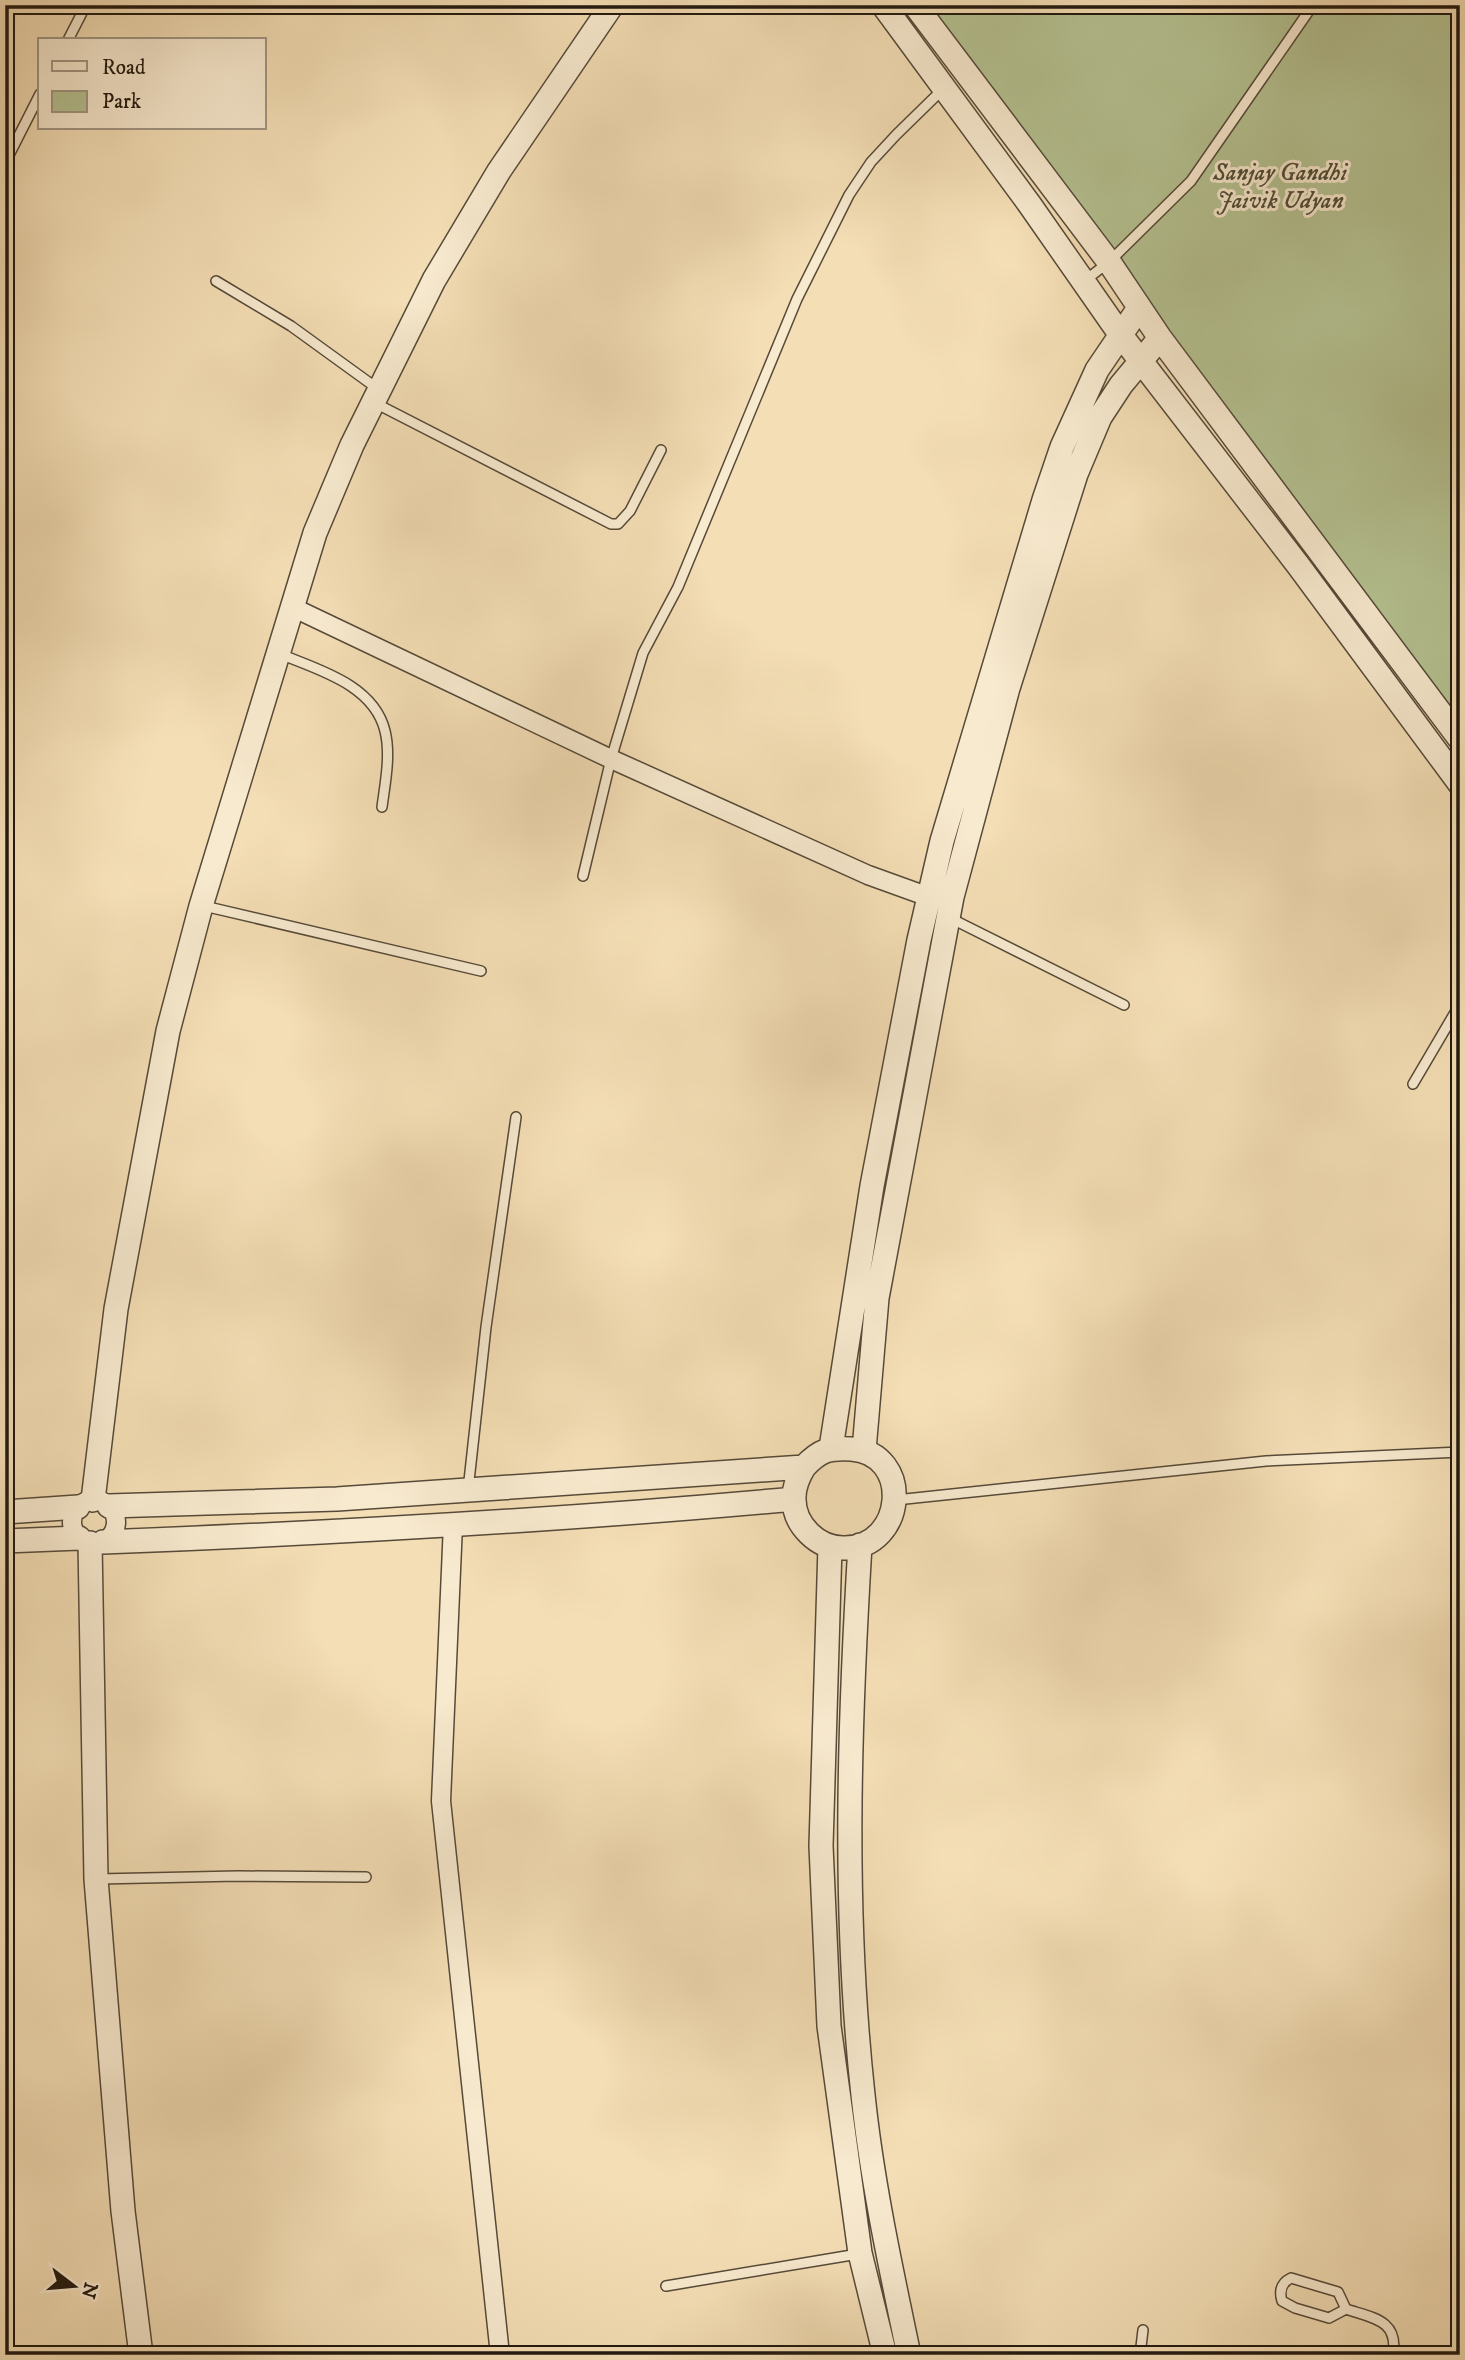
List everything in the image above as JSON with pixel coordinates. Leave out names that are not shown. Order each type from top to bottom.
[{"type":"street","points":[[91,1541],[74,1531],[72,1523],[93,1504],[116,1309],[168,1031],[201,906],[315,533],[376,396],[434,280],[499,171],[612,5]]},
{"type":"street","points":[[883,5],[1030,205],[1120,334],[1298,565],[1460,784]]},
{"type":"street","points":[[915,5],[1109,262],[1160,338],[1460,739]]},
{"type":"street","points":[[831,1448],[872,1186],[942,841],[1062,447],[1097,370],[1139,308]]},
{"type":"street","points":[[864,1450],[877,1298],[948,917],[1008,688],[1076,474],[1100,417],[1121,385],[1160,338]]},
{"type":"street","points":[[292,607],[611,759],[868,875],[929,897]]},
{"type":"street","points":[[831,1448],[864,1450],[877,1458],[887,1470],[893,1485],[895,1500],[892,1515],[873,1539],[860,1545],[846,1548],[830,1546],[804,1529],[797,1515],[794,1499],[796,1482],[804,1467],[816,1455],[831,1448]]},
{"type":"street","points":[[5,1512],[93,1504],[337,1499],[804,1467]]},
{"type":"street","points":[[5,1541],[91,1541],[453,1524],[794,1499]]},
{"type":"street","points":[[91,1541],[115,1530],[116,1521],[93,1504]]},
{"type":"street","points":[[453,1524],[442,1801],[500,2355]]},
{"type":"street","points":[[91,1541],[89,1587],[96,1879],[122,2210],[141,2355]]},
{"type":"street","points":[[860,1545],[852,1701],[850,1893],[856,2015],[863,2096],[881,2225],[909,2355]]},
{"type":"street","points":[[830,1546],[821,1846],[829,2026],[860,2253],[885,2355]]},
{"type":"lane","points":[[69,38],[86,5]]},
{"type":"lane","points":[[1083,282],[1109,262],[1191,181],[1313,5]]},
{"type":"lane","points":[[583,876],[611,759],[643,653],[678,587],[797,299],[849,195],[871,162],[943,89]]},
{"type":"lane","points":[[5,163],[38,98]]},
{"type":"lane","points":[[216,281],[291,326],[376,396],[611,524],[618,524],[630,511],[661,450]]},
{"type":"lane","points":[[278,653],[346,683],[365,697],[377,712],[385,732],[387,754],[382,807]]},
{"type":"lane","points":[[201,906],[481,971]]},
{"type":"lane","points":[[948,917],[1124,1005]]},
{"type":"lane","points":[[1413,1084],[1460,1004]]},
{"type":"lane","points":[[468,1490],[486,1327],[516,1117]]},
{"type":"lane","points":[[895,1500],[1266,1461],[1460,1452]]},
{"type":"lane","points":[[96,1879],[366,1877]]},
{"type":"lane","points":[[666,2286],[860,2253]]},
{"type":"lane","points":[[1346,2309],[1329,2318],[1295,2308],[1282,2301],[1281,2287],[1291,2278],[1338,2292],[1346,2309],[1387,2326],[1395,2339],[1393,2355]]},
{"type":"lane","points":[[1140,2355],[1143,2330]]},
{"type":"green space","name":"Sanjay Gandhi Jaivik Udyan","points":[[911,5],[1460,5],[1460,723]]}]
